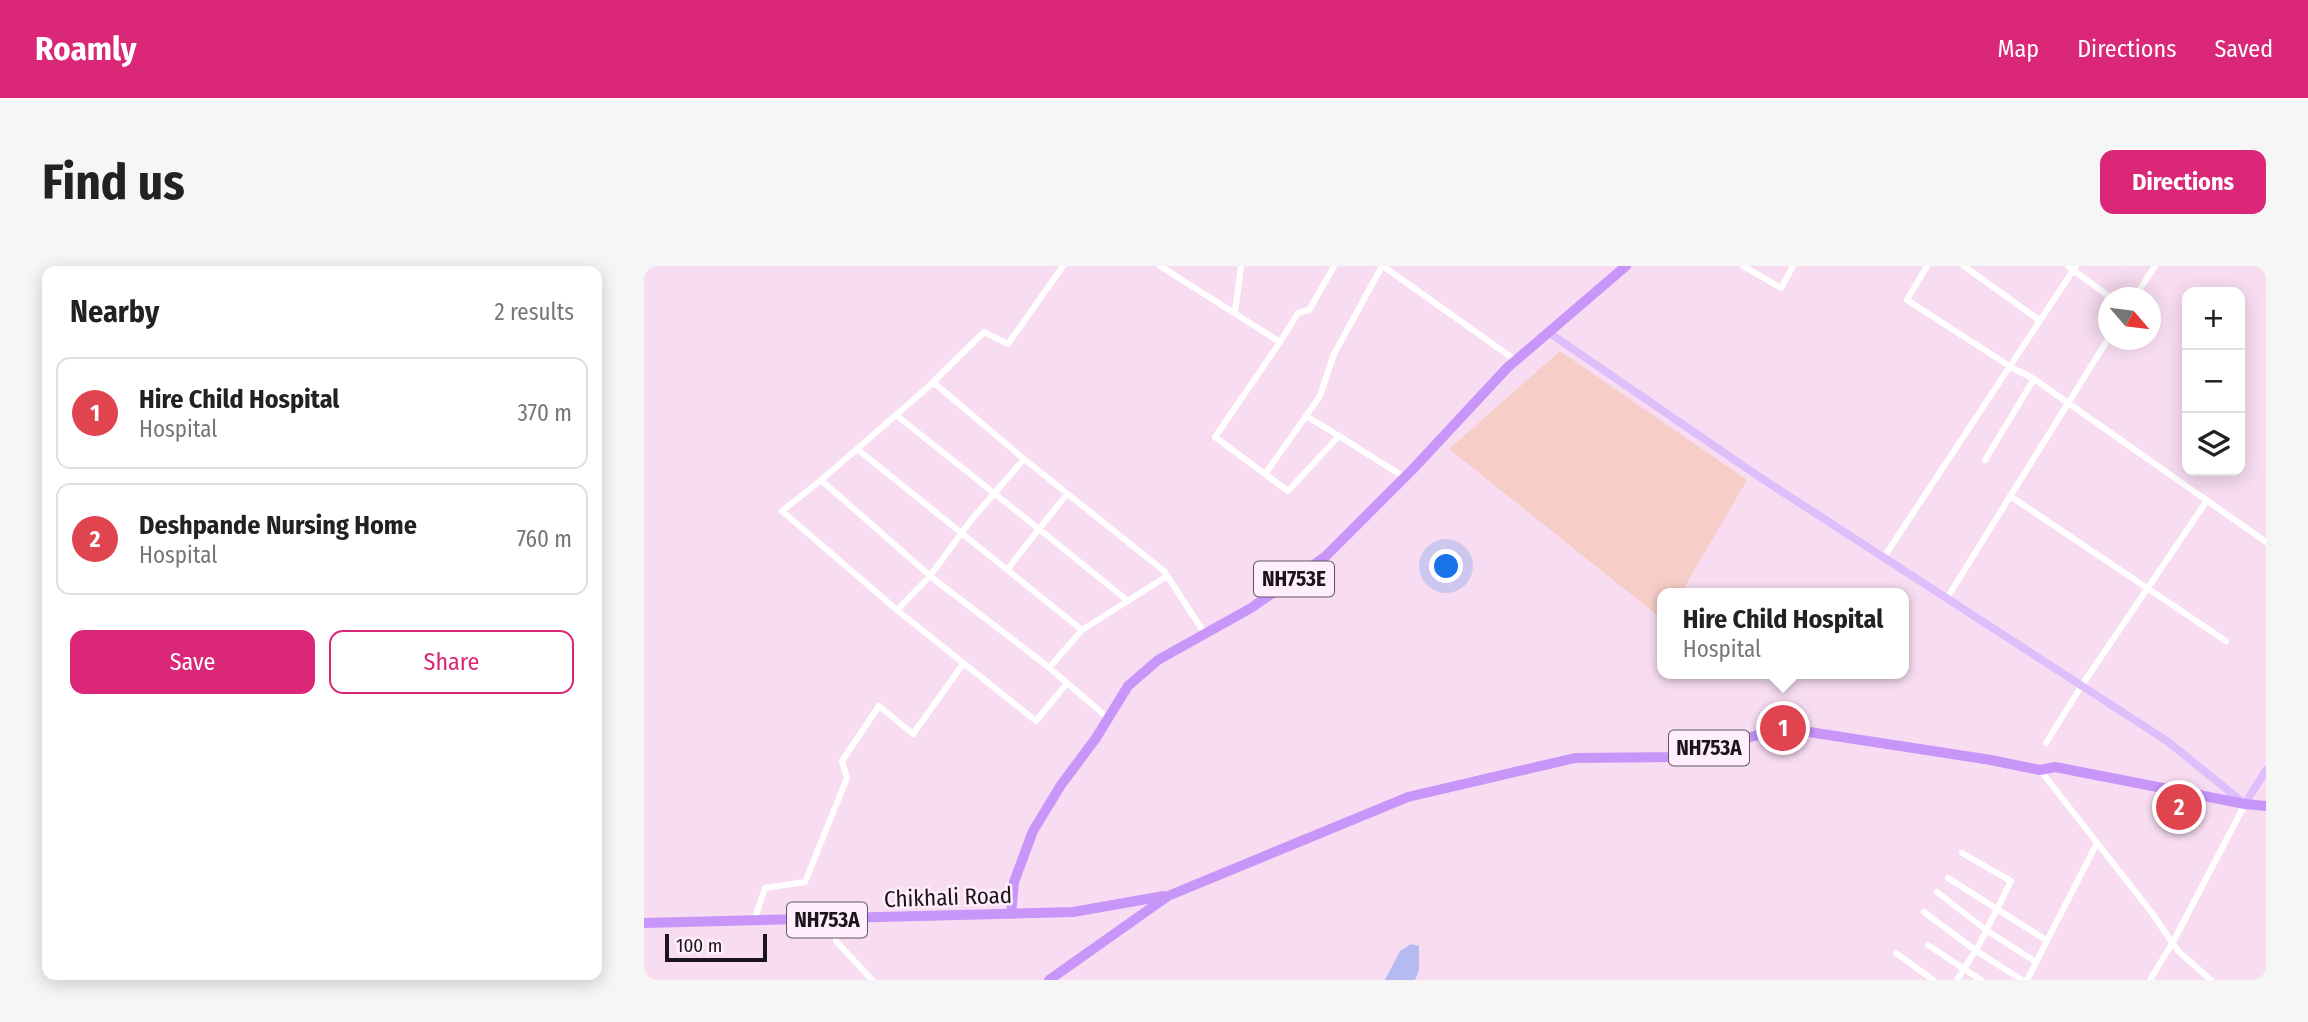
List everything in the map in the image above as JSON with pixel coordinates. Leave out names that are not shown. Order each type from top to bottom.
[{"type":"highway","name":"NH753E","points":[[1010,914],[1014,882],[1033,831],[1128,686],[1158,660],[1251,608],[1326,556],[1515,360],[1626,266]]},
{"type":"highway","name":"NH753A","points":[[1168,896],[1408,797],[1575,758],[1678,757],[1783,728],[2040,770],[2055,767],[2266,806]]},
{"type":"highway","name":"Chikhali Road","points":[[644,923],[1073,912],[1168,896]]},
{"type":"highway","points":[[1049,980],[1168,896]]},
{"type":"main road","points":[[1548,332],[1761,478],[2167,741],[2245,804],[2266,770]]},
{"type":"street","points":[[1063,266],[1008,344],[984,332],[896,415],[782,510],[897,610],[1036,722],[1068,684]]},
{"type":"street","points":[[1160,266],[1280,342]]},
{"type":"street","points":[[1235,312],[1241,266]]},
{"type":"street","points":[[1334,266],[1309,310],[1298,313],[1215,437],[1288,491],[1339,436]]},
{"type":"street","points":[[1265,474],[1320,396],[1334,354],[1383,266],[1515,360]]},
{"type":"street","points":[[1743,266],[1781,288],[1793,266]]},
{"type":"street","points":[[1927,266],[1907,300],[2070,403],[2266,542]]},
{"type":"street","points":[[1964,266],[2039,320]]},
{"type":"street","points":[[2141,287],[2155,266]]},
{"type":"street","points":[[1884,557],[2011,367],[2073,267],[2098,287]]},
{"type":"street","points":[[1947,598],[2102,350]]},
{"type":"street","points":[[1985,460],[2034,379]]},
{"type":"street","points":[[933,382],[1167,576],[1205,634]]},
{"type":"street","points":[[896,415],[1128,601]]},
{"type":"street","points":[[1306,416],[1404,477]]},
{"type":"street","points":[[857,449],[1082,630]]},
{"type":"street","points":[[897,610],[930,576],[993,494],[1024,459]]},
{"type":"street","points":[[821,480],[930,576],[1049,668],[1108,718]]},
{"type":"street","points":[[1007,570],[1067,494]]},
{"type":"street","points":[[2010,496],[2226,640]]},
{"type":"street","points":[[2046,743],[2206,502]]},
{"type":"street","points":[[1049,668],[1082,630],[1167,576]]},
{"type":"street","points":[[754,920],[765,888],[805,882],[847,778],[842,761],[879,706],[913,734],[963,664]]},
{"type":"street","points":[[2040,770],[2173,942],[2211,980]]},
{"type":"street","points":[[2150,980],[2173,942],[2245,804]]},
{"type":"street","points":[[1924,912],[1975,950],[2025,980],[2097,842]]},
{"type":"street","points":[[1957,980],[2011,881],[1962,853]]},
{"type":"street","points":[[1948,878],[2046,940]]},
{"type":"street","points":[[1937,892],[1986,930],[2036,962]]},
{"type":"street","points":[[836,920],[836,941],[872,980]]},
{"type":"street","points":[[1928,944],[1981,980]]},
{"type":"street","points":[[1896,953],[1933,980]]},
{"type":"shaded area","points":[[1560,351],[1747,480],[1684,588],[1657,588],[1657,615],[1449,449]]},
{"type":"water","points":[[1411,944],[1419,946],[1419,970],[1415,980],[1385,980],[1400,951]]},
{"type":"place","name":"Hire Child Hospital","points":[[1783,728]]},
{"type":"place","name":"Deshpande Nursing Home","points":[[2179,807]]}]
